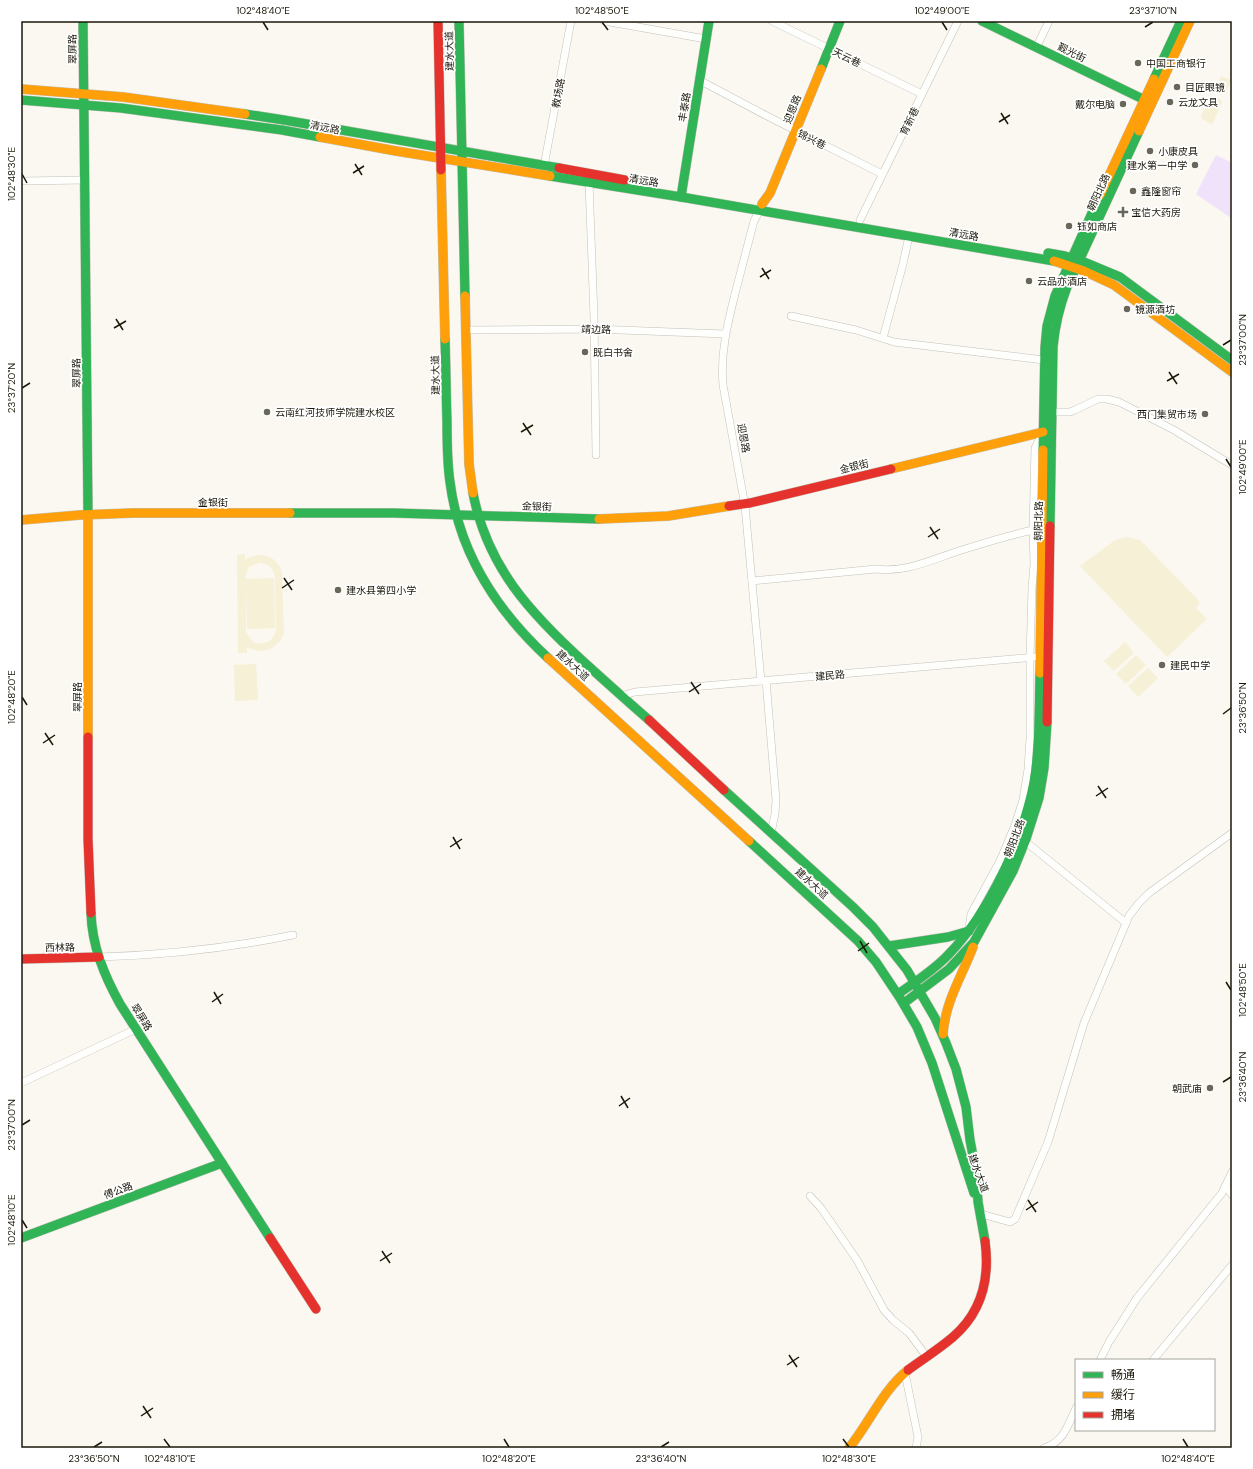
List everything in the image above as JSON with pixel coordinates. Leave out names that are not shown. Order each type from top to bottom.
[{"type":"main road","name":"翠屏路","points":[[83,21],[88,514],[88,839],[91,926],[93,939],[113,992],[316,1309]]},
{"type":"main road","name":"建水大道","points":[[438,21],[448,465],[456,515],[466,544],[486,585],[506,614],[529,639],[849,932],[876,962],[904,1003],[917,1026],[928,1051],[971,1185],[978,1202]]},
{"type":"main road","name":"建水大道","points":[[459,21],[469,464],[471,487],[478,516],[486,536],[502,569],[523,600],[557,637],[864,917],[889,946],[920,991],[943,1034],[963,1096],[977,1176],[978,1202]]},
{"type":"main road","name":"丰泰路","points":[[682,194],[709,21]]},
{"type":"main road","name":"迎恩路","points":[[826,47],[832,21]]},
{"type":"main road","name":"迎恩路","points":[[761,207],[770,193],[792,129],[826,47],[840,21]]},
{"type":"main road","name":"觐光街","points":[[982,21],[1149,98]]},
{"type":"main road","name":"觐光街","points":[[996,21],[1149,98]]},
{"type":"main road","name":"朝阳北路","points":[[898,994],[937,966],[957,946],[969,931],[982,911],[1005,867],[1019,837],[1027,812],[1034,781],[1037,753],[1035,657],[1044,360],[1047,326],[1051,306],[1074,263],[1185,22]]},
{"type":"main road","name":"清远路","points":[[21,89],[84,94],[188,106],[284,120],[544,166],[682,194]]},
{"type":"main road","name":"清远路","points":[[21,100],[84,104],[187,116],[275,129],[396,152],[761,207],[908,236],[1053,261],[1074,263],[1114,285],[1232,372]]},
{"type":"main road","name":"清远路","points":[[761,207],[860,220],[1074,263],[1120,277],[1232,360]]},
{"type":"main road","name":"朝阳北路","points":[[904,1003],[949,969],[974,942],[1013,871],[1026,842],[1039,798],[1045,753],[1053,347],[1055,327],[1062,299],[1074,263]]},
{"type":"main road","name":"金银街","points":[[21,520],[88,514],[164,513],[393,513],[596,519],[639,518],[691,513],[745,504],[1043,432]]},
{"type":"main road","points":[[889,946],[948,937],[969,931]]},
{"type":"main road","points":[[943,1034],[946,1011],[968,962],[974,942]]},
{"type":"main road","name":"西林路","points":[[21,959],[99,957]]},
{"type":"main road","name":"傅公路","points":[[21,1238],[222,1163]]},
{"type":"main road","points":[[849,1448],[862,1431],[883,1397],[904,1373],[960,1332],[971,1318],[986,1282],[988,1266],[986,1242],[978,1202]]},
{"type":"street","name":"教场路","points":[[544,166],[570,21]]},
{"type":"street","points":[[604,21],[706,39]]},
{"type":"street","name":"天云巷","points":[[772,21],[922,94]]},
{"type":"street","name":"育新巷","points":[[860,220],[958,21]]},
{"type":"street","points":[[1039,42],[1049,21]]},
{"type":"street","name":"锦兴巷","points":[[699,80],[882,174]]},
{"type":"street","points":[[21,181],[85,180]]},
{"type":"street","points":[[589,182],[594,329],[596,455]]},
{"type":"street","name":"迎恩路","points":[[761,207],[754,221],[725,334],[722,377],[745,504],[752,582],[764,680],[776,800],[771,833]]},
{"type":"street","points":[[883,338],[903,264],[908,236]]},
{"type":"street","points":[[791,316],[856,330],[894,342],[1044,360]]},
{"type":"street","name":"靖边路","points":[[467,330],[594,329],[725,334]]},
{"type":"street","points":[[1051,412],[1070,412],[1098,399],[1113,400],[1174,430],[1232,465]]},
{"type":"street","points":[[1035,657],[1033,530],[1035,448],[1043,432]]},
{"type":"street","points":[[752,582],[876,569],[892,571],[908,568],[965,549],[1033,530]]},
{"type":"street","name":"建民路","points":[[621,696],[635,692],[1035,657]]},
{"type":"street","points":[[980,1214],[1010,1222],[1015,1219],[1048,1142],[1084,1023],[1133,909],[1149,893],[1232,833]]},
{"type":"street","points":[[1026,842],[1126,923]]},
{"type":"street","points":[[99,957],[150,955],[202,950],[293,935]]},
{"type":"street","points":[[21,1083],[136,1029]]},
{"type":"street","points":[[1100,1359],[1109,1342],[1137,1298],[1222,1193],[1232,1172]]},
{"type":"street","points":[[1226,1186],[1232,1195]]},
{"type":"street","points":[[810,1196],[821,1208],[857,1260],[884,1310],[893,1320],[909,1333],[927,1357]]},
{"type":"street","points":[[1154,1359],[1232,1265]]},
{"type":"street","points":[[904,1373],[918,1437],[916,1448]]},
{"type":"street","points":[[1044,1448],[1051,1446],[1058,1441],[1068,1426],[1075,1410]]},
{"type":"shaded area","points":[[1221,76],[1231,80],[1226,92],[1223,94],[1215,89]]},
{"type":"shaded area","points":[[1213,96],[1222,102],[1213,123],[1211,124],[1202,119],[1201,116],[1211,97]]},
{"type":"shaded area","points":[[1216,155],[1232,163],[1231,218],[1196,194]]},
{"type":"shaded area","points":[[1125,537],[1140,540],[1200,602],[1196,608],[1207,619],[1167,657],[1080,566],[1114,541]]},
{"type":"shaded area","points":[[245,554],[245,560],[256,555],[267,556],[272,558],[280,566],[282,572],[284,634],[277,644],[268,650],[258,651],[247,647],[247,653],[238,653],[237,555]],"holes":[[[259,563],[270,567],[275,577],[276,632],[271,640],[258,644],[252,641],[246,632],[246,574],[249,567]]]},
{"type":"shaded area","points":[[274,578],[275,628],[247,629],[246,579]]},
{"type":"shaded area","points":[[1125,642],[1134,653],[1114,671],[1104,661]]},
{"type":"shaded area","points":[[1136,655],[1146,665],[1126,684],[1116,674]]},
{"type":"shaded area","points":[[256,664],[258,700],[235,701],[234,665]]},
{"type":"shaded area","points":[[1148,668],[1158,678],[1138,697],[1128,686]]},
{"type":"traffic: fast","points":[[83,21],[88,515]]},
{"type":"traffic: fast","points":[[459,21],[465,296]]},
{"type":"traffic: fast","points":[[681,197],[709,21]]},
{"type":"traffic: fast","points":[[821,69],[840,21]]},
{"type":"traffic: fast","points":[[982,21],[1151,103]]},
{"type":"traffic: fast","points":[[1154,79],[1181,21]]},
{"type":"traffic: fast","points":[[21,100],[121,108],[282,130],[320,137]]},
{"type":"traffic: fast","points":[[245,114],[559,168]]},
{"type":"traffic: fast","points":[[1050,526],[1053,347],[1058,317],[1067,287],[1139,131]]},
{"type":"traffic: fast","points":[[550,176],[1054,261]]},
{"type":"traffic: fast","points":[[1043,450],[1045,347],[1047,326],[1055,296],[1100,195]]},
{"type":"traffic: fast","points":[[1048,253],[1065,256],[1084,262],[1120,277],[1232,360]]},
{"type":"traffic: fast","points":[[445,339],[448,467],[455,508],[462,533],[471,556],[483,579],[497,600],[529,640],[548,658]]},
{"type":"traffic: fast","points":[[473,493],[480,520],[489,544],[500,566],[514,587],[565,645],[649,720]]},
{"type":"traffic: fast","points":[[290,513],[393,513],[599,519]]},
{"type":"traffic: fast","points":[[898,994],[937,966],[963,938],[990,897],[1013,851],[1022,827],[1034,782],[1038,741],[1040,673]]},
{"type":"traffic: fast","points":[[904,1003],[949,969],[974,942],[1013,871],[1026,839],[1039,798],[1044,768],[1047,722]]},
{"type":"traffic: fast","points":[[724,790],[873,927],[907,970],[935,1018],[956,1069],[966,1107],[976,1172],[978,1202],[985,1241]]},
{"type":"traffic: fast","points":[[749,841],[858,941],[876,962],[900,998],[917,1027],[932,1063],[974,1193]]},
{"type":"traffic: fast","points":[[91,913],[96,949],[104,971],[120,1004],[270,1238]]},
{"type":"traffic: fast","points":[[889,946],[948,937],[969,931]]},
{"type":"traffic: fast","points":[[21,1238],[222,1163]]},
{"type":"traffic: slow","points":[[1139,131],[1190,21]]},
{"type":"traffic: slow","points":[[762,204],[770,193],[821,69]]},
{"type":"traffic: slow","points":[[1100,195],[1154,79]]},
{"type":"traffic: slow","points":[[21,89],[123,97],[245,114]]},
{"type":"traffic: slow","points":[[320,137],[550,176]]},
{"type":"traffic: slow","points":[[441,170],[445,339]]},
{"type":"traffic: slow","points":[[1054,261],[1084,271],[1114,285],[1232,372]]},
{"type":"traffic: slow","points":[[465,296],[469,464],[473,493]]},
{"type":"traffic: slow","points":[[891,469],[1043,432]]},
{"type":"traffic: slow","points":[[1040,673],[1043,450]]},
{"type":"traffic: slow","points":[[599,519],[668,516],[729,506]]},
{"type":"traffic: slow","points":[[21,520],[80,515],[133,513],[290,513]]},
{"type":"traffic: slow","points":[[88,515],[88,737]]},
{"type":"traffic: slow","points":[[548,658],[749,841]]},
{"type":"traffic: slow","points":[[943,1034],[944,1022],[950,1000],[973,947]]},
{"type":"traffic: slow","points":[[849,1448],[883,1397],[908,1370]]},
{"type":"traffic: jam","points":[[438,21],[441,170]]},
{"type":"traffic: jam","points":[[559,168],[625,180]]},
{"type":"traffic: jam","points":[[729,506],[750,503],[891,469]]},
{"type":"traffic: jam","points":[[1047,722],[1050,526]]},
{"type":"traffic: jam","points":[[649,720],[724,790]]},
{"type":"traffic: jam","points":[[88,737],[88,839],[91,913]]},
{"type":"traffic: jam","points":[[21,959],[99,957]]},
{"type":"traffic: jam","points":[[270,1238],[316,1309]]},
{"type":"traffic: jam","points":[[908,1370],[953,1337],[971,1317],[982,1294],[985,1281],[985,1241]]},
{"type":"place","name":"中国工商银行","points":[[1138,63]]},
{"type":"place","name":"目匠眼镜","points":[[1177,87]]},
{"type":"place","name":"云龙文具","points":[[1170,102]]},
{"type":"place","name":"戴尔电脑","points":[[1123,104]]},
{"type":"place","name":"小康皮具","points":[[1150,151]]},
{"type":"place","name":"建水第一中学","points":[[1195,165]]},
{"type":"place","name":"鑫隆窗帘","points":[[1133,191]]},
{"type":"place","name":"宝信大药房","points":[[1123,212]]},
{"type":"place","name":"钰如商店","points":[[1069,226]]},
{"type":"place","name":"云品亦酒店","points":[[1029,281]]},
{"type":"place","name":"镜源酒坊","points":[[1127,309]]},
{"type":"place","name":"既白书舍","points":[[585,352]]},
{"type":"place","name":"云南红河技师学院建水校区","points":[[267,412]]},
{"type":"place","name":"西门集贸市场","points":[[1205,414]]},
{"type":"place","name":"建水县第四小学","points":[[338,590]]},
{"type":"place","name":"建民中学","points":[[1162,665]]},
{"type":"place","name":"朝武庙","points":[[1210,1088]]}]
